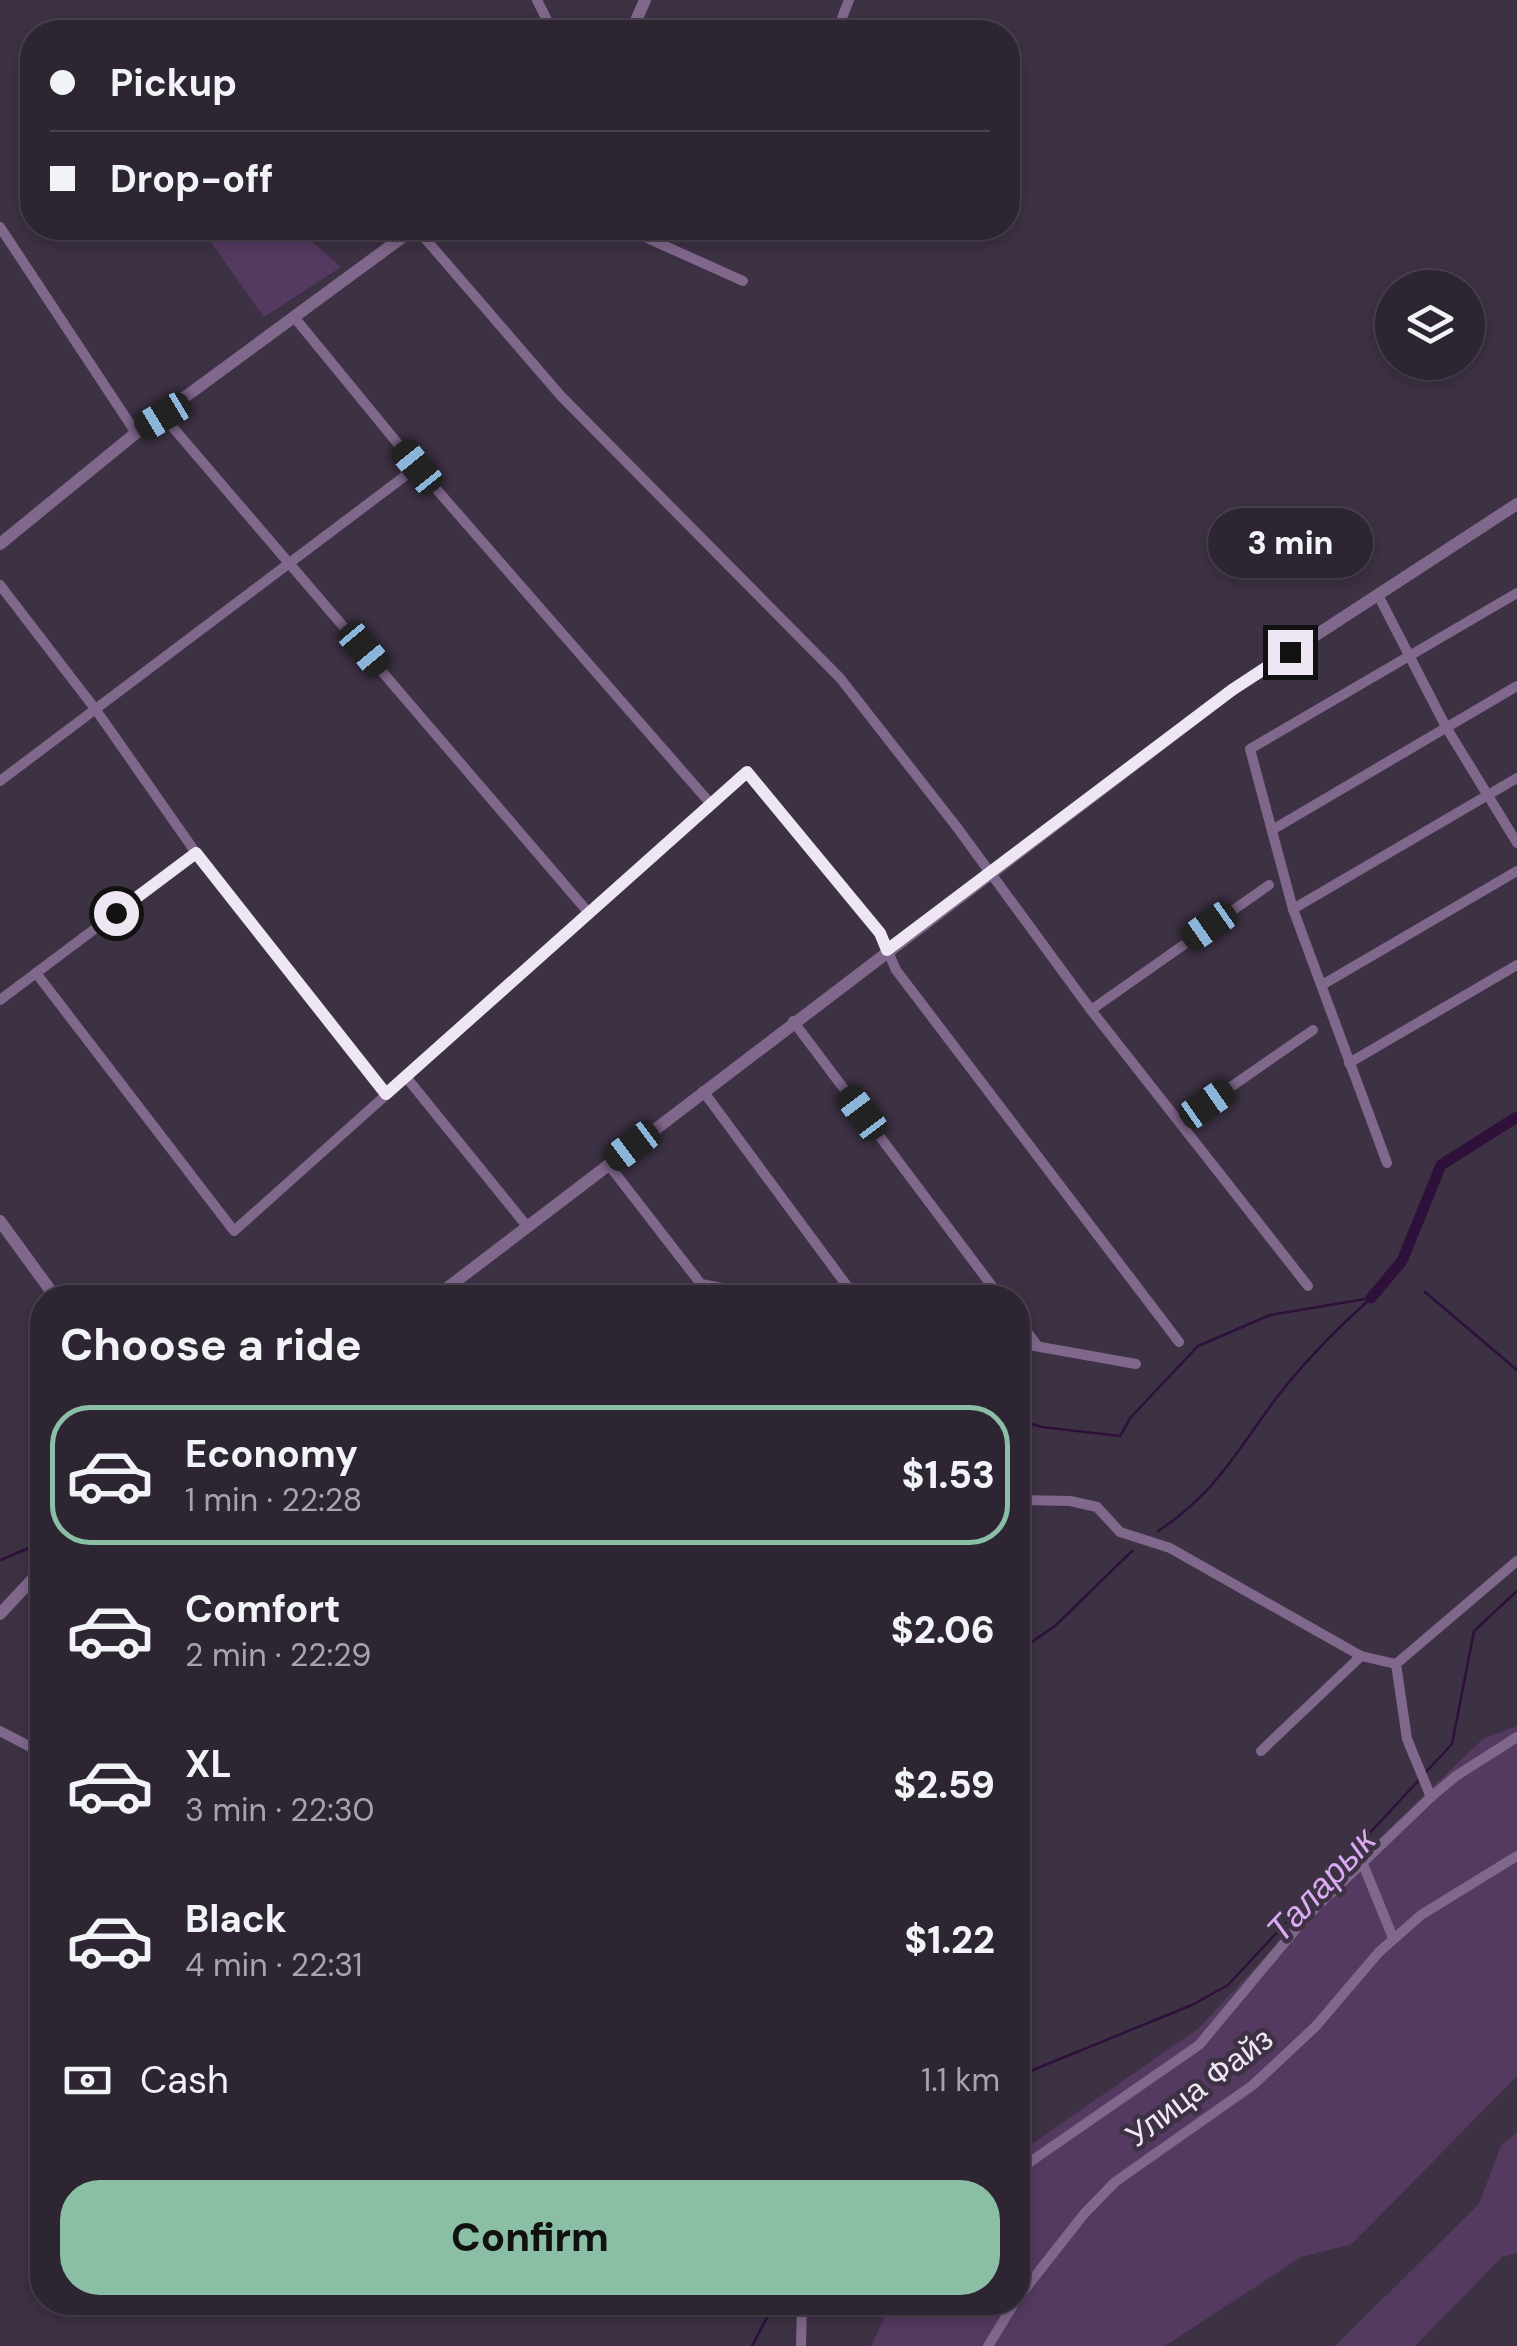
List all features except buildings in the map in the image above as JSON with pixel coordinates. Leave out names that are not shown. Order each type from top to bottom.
[{"type":"street","points":[[0,227],[136,432]]},
{"type":"street","points":[[0,544],[136,432],[163,416],[398,240]]},
{"type":"street","points":[[425,240],[561,396],[840,678],[990,871],[1091,1010],[1308,1286]]},
{"type":"street","points":[[652,240],[743,281]]},
{"type":"street","points":[[294,316],[417,467],[710,804]]},
{"type":"street","points":[[163,416],[588,912]]},
{"type":"street","points":[[0,781],[417,467]]},
{"type":"street","points":[[454,1285],[526,1224],[1232,690],[1517,504]]},
{"type":"street","points":[[0,585],[96,710],[196,853],[386,1094]]},
{"type":"street","points":[[1387,1163],[1294,909],[1250,749],[1517,593]]},
{"type":"street","points":[[1378,595],[1446,727],[1517,844]]},
{"type":"street","points":[[1272,830],[1517,686]]},
{"type":"street","points":[[36,974],[234,1231],[747,772],[880,933],[896,970],[1179,1342]]},
{"type":"street","points":[[1294,909],[1517,778]]},
{"type":"street","points":[[0,1000],[196,853]]},
{"type":"street","points":[[1322,985],[1517,871]]},
{"type":"street","points":[[1091,1010],[1268,885]]},
{"type":"street","points":[[1349,1064],[1517,964]]},
{"type":"street","points":[[793,1021],[991,1285]]},
{"type":"street","points":[[1180,1122],[1313,1030]]},
{"type":"street","points":[[406,1077],[526,1224]]},
{"type":"street","points":[[703,1091],[846,1285]]},
{"type":"street","points":[[608,1164],[701,1284],[706,1285]]},
{"type":"street","points":[[0,1221],[47,1285]]},
{"type":"street","points":[[1030,1337],[1036,1345]]},
{"type":"street","points":[[1030,1344],[1136,1364]]},
{"type":"street","points":[[1030,1500],[1097,1507],[1120,1532],[1170,1548],[1361,1656],[1396,1664]]},
{"type":"street","points":[[1396,1664],[1517,1560]]},
{"type":"street","points":[[0,1614],[30,1581]]},
{"type":"street","points":[[1261,1751],[1361,1656]]},
{"type":"street","points":[[1396,1664],[1408,1739],[1431,1797]]},
{"type":"street","points":[[0,1731],[30,1747]]},
{"type":"street","points":[[1030,2162],[1200,2044],[1305,1918],[1431,1797],[1517,1737]]},
{"type":"street","name":"Улица Файз","points":[[1030,2282],[1114,2182],[1253,2086],[1316,2026],[1392,1938],[1420,1916],[1517,1856]]},
{"type":"street","points":[[1363,1864],[1392,1938]]},
{"type":"street","points":[[801,2346],[802,2315]]},
{"type":"street","name":"Улица Файз","points":[[988,2346],[1007,2315]]},
{"type":"shaded area","points":[[209,240],[310,240],[341,267],[264,317]]},
{"type":"shaded area","points":[[1517,1726],[1517,2076],[1352,2244],[1301,2257],[1165,2346],[871,2346],[885,2315],[1030,2315],[1030,2146],[1199,2028],[1355,1861],[1483,1739]]},
{"type":"shaded area","points":[[1517,2132],[1517,2253],[1502,2257],[1415,2346],[1335,2346],[1479,2204],[1501,2146]]},
{"type":"waterway","points":[[1371,1298],[1402,1261],[1441,1165],[1517,1117]]},
{"type":"waterway","name":"Таларык","points":[[1425,1292],[1517,1370]]},
{"type":"waterway","points":[[1030,1424],[1120,1436],[1131,1417],[1198,1346],[1270,1315],[1371,1298]]},
{"type":"waterway","points":[[1158,1531],[1206,1492],[1302,1367],[1370,1299]]},
{"type":"waterway","points":[[0,1560],[30,1549]]},
{"type":"waterway","points":[[1030,1643],[1055,1626],[1132,1551]]},
{"type":"waterway","name":"Таларык","points":[[1425,1773],[1452,1744],[1474,1631],[1517,1591]]},
{"type":"waterway","name":"Таларык","points":[[1030,2071],[1192,2005],[1228,1985],[1420,1779]]},
{"type":"waterway","name":"Таларык","points":[[752,2346],[768,2315]]},
{"type":"route","points":[[116,913],[196,853],[386,1094],[747,772],[880,933],[887,950],[1232,690],[1290,652]]}]
